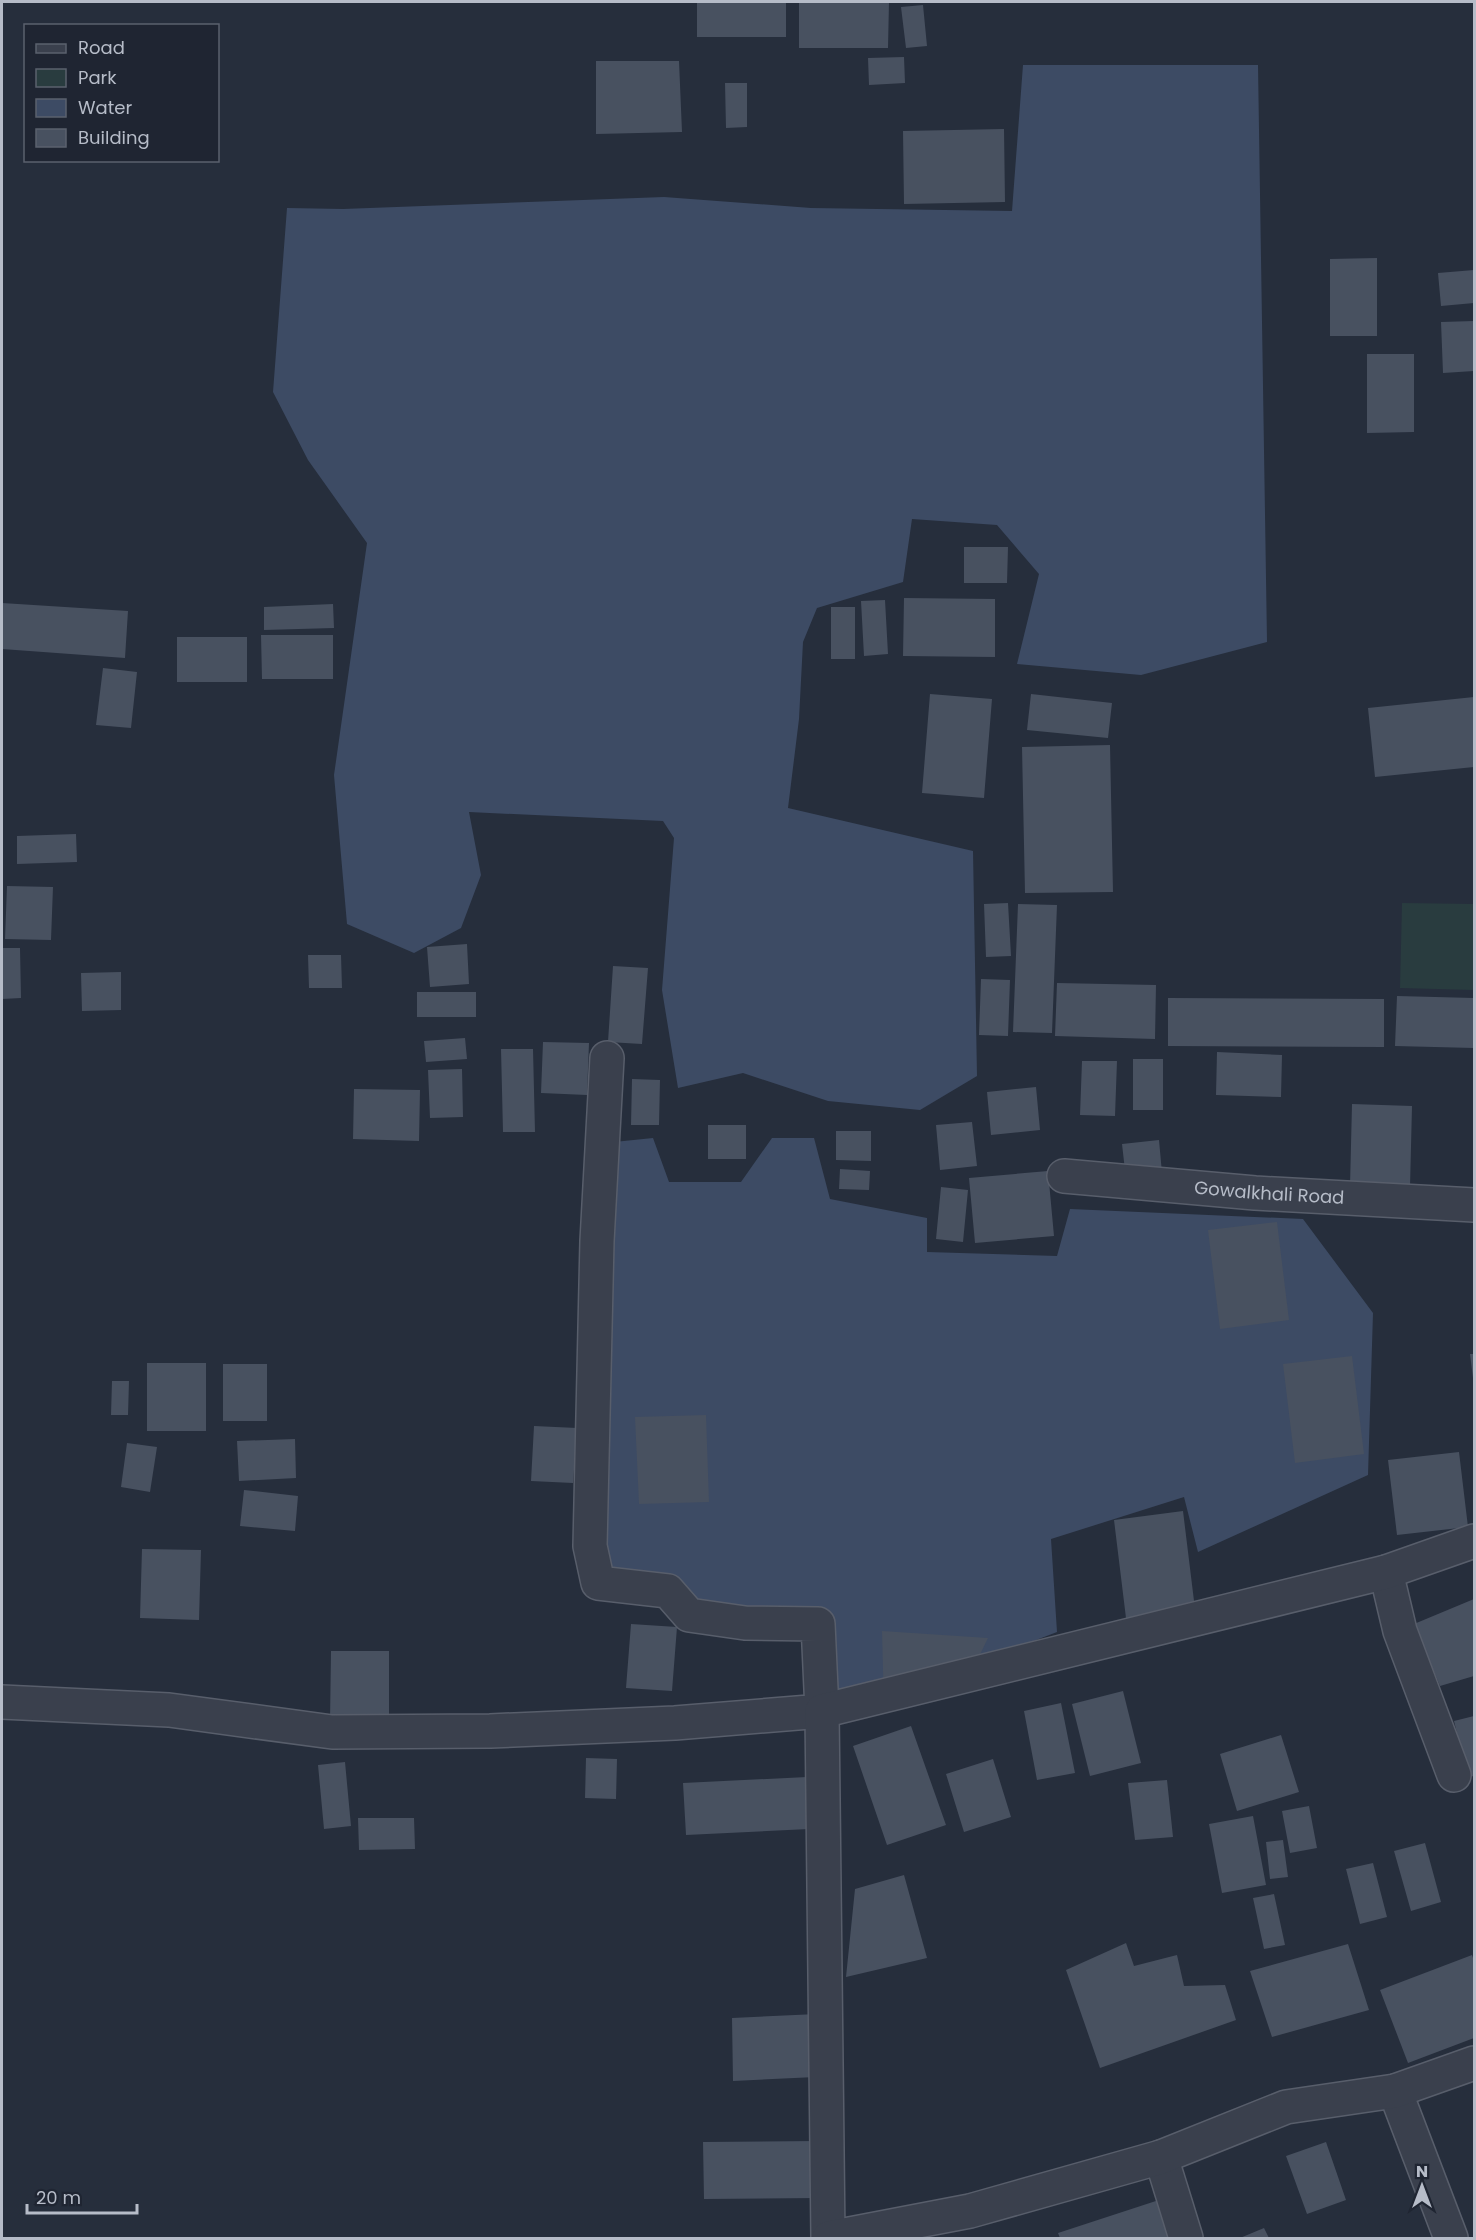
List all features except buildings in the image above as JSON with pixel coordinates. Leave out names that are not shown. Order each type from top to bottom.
[{"type":"street","points":[[607,1058],[597,1241],[590,1546],[598,1583],[668,1591],[688,1615],[745,1623],[818,1624],[822,1711],[829,2238],[970,2211],[1161,2157],[1286,2107],[1395,2091],[1474,2062]]},
{"type":"street","name":"Gowalkhali Road","points":[[1064,1176],[1256,1193],[1474,1205]]},
{"type":"street","points":[[2,1702],[169,1710],[332,1732],[501,1731],[675,1723],[822,1711],[1386,1572],[1474,1541]]},
{"type":"street","points":[[1386,1572],[1400,1631],[1454,1775]]},
{"type":"street","points":[[1395,2091],[1452,2238]]},
{"type":"street","points":[[1161,2157],[1186,2238]]},
{"type":"green space","points":[[1402,903],[1474,904],[1474,990],[1400,988]]},
{"type":"water","points":[[1023,65],[1258,65],[1267,642],[1141,675],[1017,664],[1039,574],[997,525],[912,519],[903,582],[817,608],[803,642],[799,719],[788,808],[973,851],[977,1076],[920,1110],[828,1101],[743,1073],[678,1088],[662,990],[674,838],[663,821],[469,812],[481,875],[461,928],[414,953],[347,924],[334,775],[367,543],[308,460],[273,392],[287,208],[343,209],[664,197],[811,208],[1012,211]]},
{"type":"water","points":[[653,1138],[669,1182],[741,1182],[772,1138],[814,1138],[830,1199],[927,1218],[927,1252],[1057,1256],[1070,1209],[1303,1219],[1373,1313],[1368,1475],[1198,1552],[1184,1497],[1051,1539],[1057,1632],[953,1672],[835,1694],[833,1617],[705,1614],[604,1577],[614,1142]]}]
